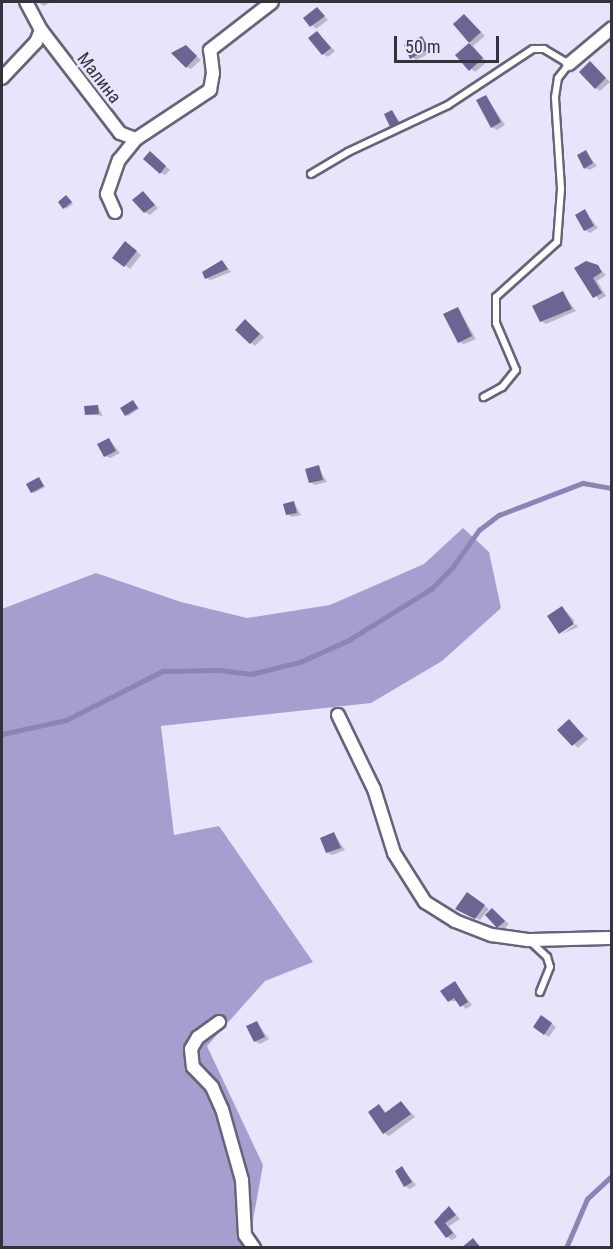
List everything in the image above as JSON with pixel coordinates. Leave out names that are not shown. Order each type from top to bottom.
[{"type":"street","name":"Малина","points":[[26,2],[41,30],[120,133],[136,139]]},
{"type":"street","points":[[115,212],[107,194],[111,174],[136,139],[210,90],[213,74],[210,50],[272,2]]},
{"type":"street","points":[[569,64],[612,28]]},
{"type":"street","points":[[2,78],[36,42],[41,30]]},
{"type":"street","points":[[338,715],[374,789],[394,853],[425,902],[455,921],[492,935],[528,940],[612,938]]},
{"type":"street","points":[[219,1022],[198,1036],[190,1049],[193,1067],[212,1088],[233,1144],[242,1180],[246,1235],[254,1248]]},
{"type":"lane","points":[[311,174],[348,152],[448,105],[533,49],[544,48],[569,64],[558,78],[555,98],[561,189],[556,242],[496,297],[496,323],[516,370],[502,387],[484,397]]},
{"type":"lane","points":[[528,940],[547,957],[549,967],[540,992]]},
{"type":"shaded area","points":[[463,528],[489,552],[501,608],[442,661],[371,703],[161,726],[174,835],[219,826],[313,962],[265,981],[207,1046],[263,1165],[248,1247],[2,1248],[2,609],[96,573],[181,602],[247,618],[330,605],[424,564]]},
{"type":"building","points":[[317,7],[325,16],[310,27],[303,18]]},
{"type":"building","points":[[464,14],[481,32],[469,43],[453,24]]},
{"type":"building","points":[[317,31],[331,48],[322,55],[308,38]]},
{"type":"building","points":[[422,36],[429,49],[410,59],[404,45]]},
{"type":"building","points":[[469,43],[483,58],[469,71],[455,55]]},
{"type":"building","points":[[186,45],[197,56],[186,68],[171,53]]},
{"type":"building","points":[[590,61],[606,78],[595,89],[579,72]]},
{"type":"building","points":[[486,95],[501,122],[491,128],[476,100]]},
{"type":"building","points":[[392,110],[399,123],[390,127],[384,114]]},
{"type":"building","points":[[586,150],[593,163],[584,169],[577,155]]},
{"type":"building","points":[[150,151],[166,166],[160,174],[143,159]]},
{"type":"building","points":[[143,191],[155,205],[144,213],[132,200]]},
{"type":"building","points":[[66,195],[72,202],[63,209],[58,202]]},
{"type":"building","points":[[585,209],[594,226],[584,231],[575,215]]},
{"type":"building","points":[[125,241],[137,251],[124,267],[112,258]]},
{"type":"building","points":[[222,260],[228,269],[205,279],[202,272]]},
{"type":"building","points":[[586,261],[598,265],[602,272],[593,278],[602,293],[593,298],[574,268]]},
{"type":"building","points":[[563,291],[572,309],[540,322],[532,306]]},
{"type":"building","points":[[458,307],[472,336],[458,343],[443,314]]},
{"type":"building","points":[[245,319],[260,334],[250,344],[235,330]]},
{"type":"building","points":[[133,400],[138,408],[125,416],[120,408]]},
{"type":"building","points":[[98,405],[99,414],[85,415],[84,406]]},
{"type":"building","points":[[109,438],[116,451],[104,457],[97,444]]},
{"type":"building","points":[[319,465],[323,480],[309,483],[305,469]]},
{"type":"building","points":[[39,477],[44,486],[31,493],[26,484]]},
{"type":"building","points":[[294,501],[297,513],[286,515],[283,504]]},
{"type":"building","points":[[562,606],[574,624],[559,634],[547,616]]},
{"type":"building","points":[[569,719],[584,736],[572,746],[557,730]]},
{"type":"building","points":[[334,832],[341,848],[326,853],[320,838]]},
{"type":"building","points":[[467,892],[485,905],[475,919],[455,909]]},
{"type":"building","points":[[492,908],[505,921],[497,928],[485,915]]},
{"type":"building","points":[[455,981],[468,1002],[460,1007],[454,998],[448,1002],[440,991]]},
{"type":"building","points":[[541,1015],[552,1023],[544,1035],[533,1027]]},
{"type":"building","points":[[257,1021],[265,1037],[254,1042],[246,1026]]},
{"type":"building","points":[[401,1101],[411,1114],[383,1134],[368,1112],[379,1104],[385,1113]]},
{"type":"building","points":[[402,1166],[412,1182],[404,1187],[395,1171]]},
{"type":"building","points":[[449,1206],[456,1215],[445,1223],[453,1233],[446,1238],[434,1222]]},
{"type":"building","points":[[473,1238],[481,1248],[461,1248]]},
{"type":"waterway","points":[[2,734],[66,720],[163,671],[219,670],[251,674],[300,662],[349,640],[431,589],[452,568],[479,530],[499,515],[583,483],[612,488]]},
{"type":"waterway","points":[[566,1248],[587,1199],[612,1176]]}]
